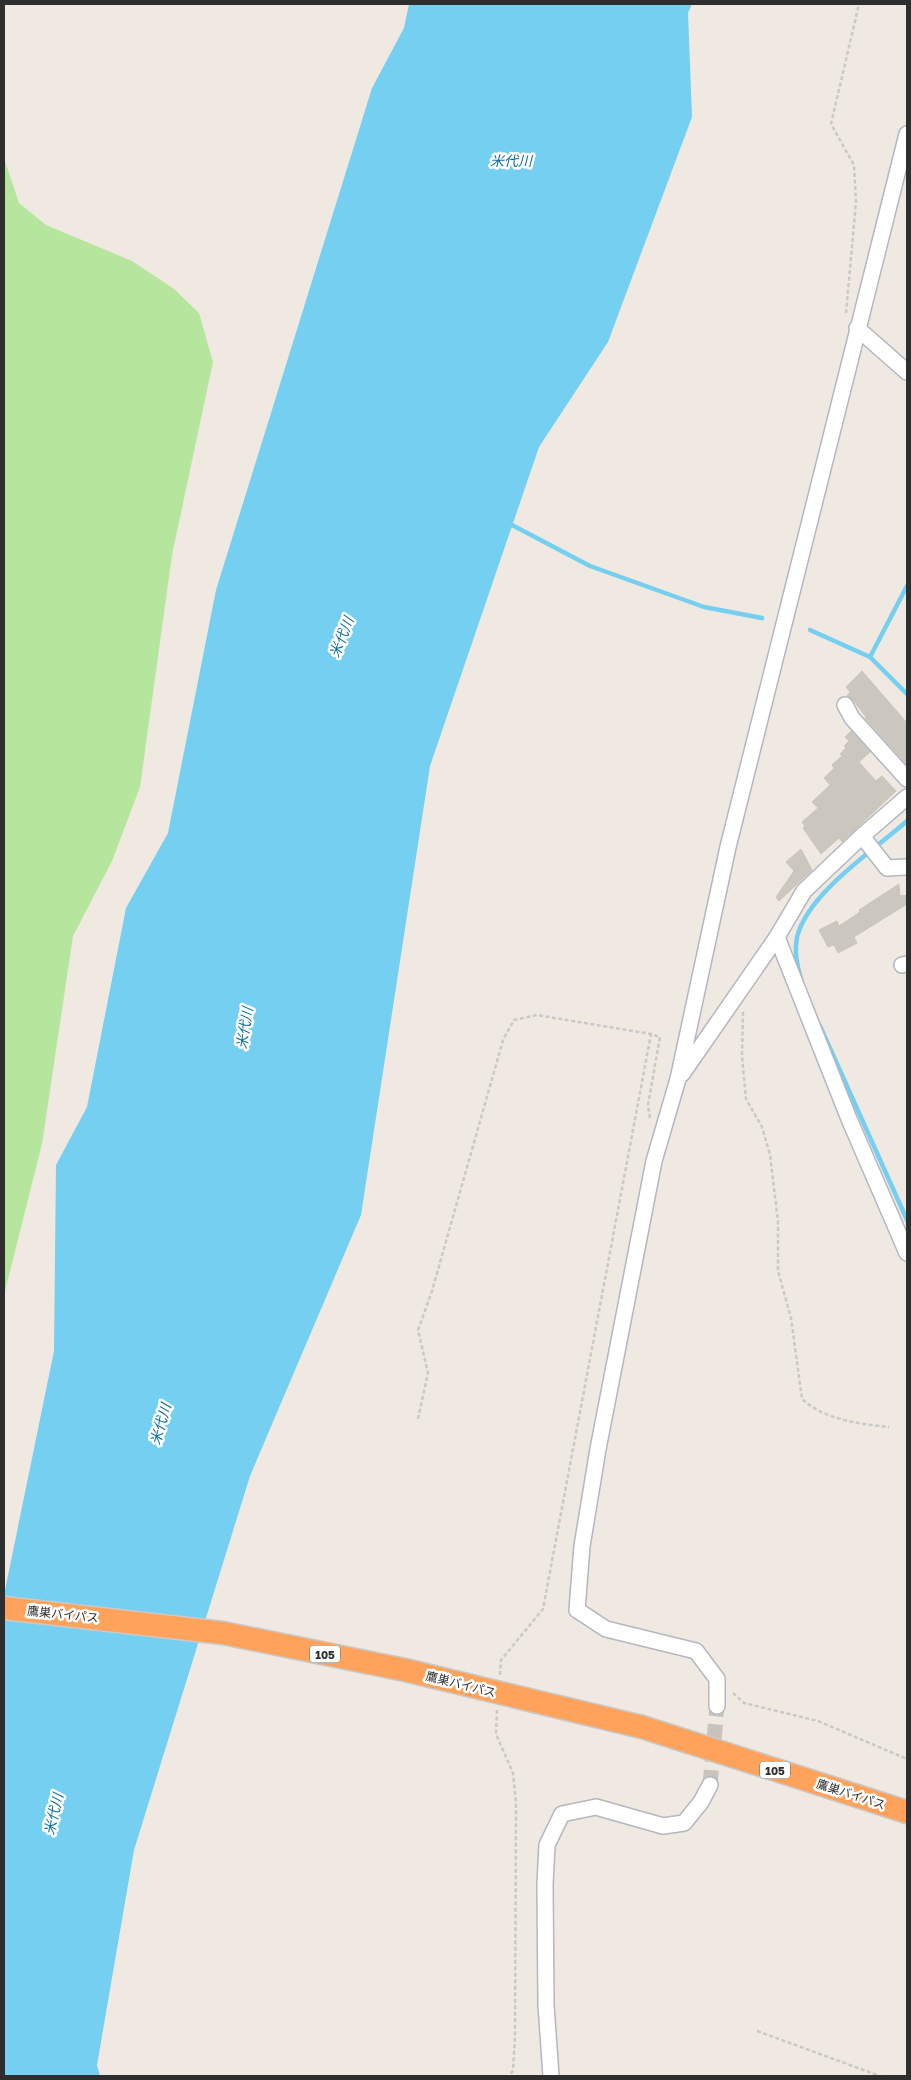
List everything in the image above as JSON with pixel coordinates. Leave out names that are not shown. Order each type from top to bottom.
[{"type":"highway","name":"鷹巣バイパス","points":[[4,1608],[222,1633],[405,1670],[642,1727],[907,1812]]},
{"type":"street","points":[[717,1706],[717,1679],[696,1650],[606,1629],[577,1610],[582,1546],[654,1161],[678,1079],[728,847],[795,588],[857,328],[907,134]]},
{"type":"street","points":[[857,328],[907,372]]},
{"type":"street","points":[[845,705],[852,718],[907,779]]},
{"type":"street","points":[[678,1079],[777,937],[804,891],[865,840],[907,798]]},
{"type":"street","points":[[865,840],[887,868],[907,867]]},
{"type":"street","points":[[777,937],[849,1119],[907,1254]]},
{"type":"street","points":[[551,2076],[546,2006],[545,1884],[547,1845],[562,1814],[596,1807],[663,1826],[684,1823],[701,1802],[710,1785]]},
{"type":"path","points":[[857,328],[846,316],[845,306],[856,202],[854,165],[831,124],[858,4]]},
{"type":"path","points":[[743,1007],[742,1056],[746,1099],[762,1127],[770,1155],[778,1221],[778,1271],[791,1318],[802,1399],[812,1408],[853,1424],[889,1427]]},
{"type":"path","points":[[418,1419],[428,1373],[418,1330],[432,1291],[503,1040],[514,1020],[537,1016],[660,1037],[648,1105],[650,1124]]},
{"type":"path","points":[[500,1679],[501,1660],[543,1609],[651,1034]]},
{"type":"path","points":[[717,1679],[744,1703],[818,1721],[907,1759]]},
{"type":"path","points":[[498,1706],[496,1734],[513,1773],[516,1803],[515,2037],[513,2070],[510,2076]]},
{"type":"path","points":[[757,2031],[880,2076]]},
{"type":"green space","points":[[4,158],[19,203],[46,225],[132,261],[174,289],[199,313],[213,362],[172,555],[140,787],[112,861],[73,936],[42,1144],[4,1295]]},
{"type":"water","name":"米代川","points":[[409,4],[692,4],[688,13],[692,117],[608,342],[539,447],[430,766],[361,1215],[250,1476],[134,1850],[97,2065],[100,2076],[4,2076],[4,1595],[54,1351],[56,1165],[87,1107],[126,908],[168,833],[216,590],[372,88],[404,28]]},
{"type":"building","points":[[862,671],[907,723],[907,765],[865,718],[853,700],[847,696],[850,692],[846,687]]},
{"type":"building","points":[[851,731],[870,752],[859,762],[876,781],[882,776],[896,791],[842,842],[839,838],[821,854],[803,828],[805,826],[802,822],[818,808],[812,802],[830,785],[824,778],[834,768],[832,765],[842,756],[840,754],[846,748],[844,746],[849,741],[845,737]]},
{"type":"building","points":[[801,849],[812,870],[779,901],[776,897],[794,871],[786,862]]},
{"type":"building","points":[[899,884],[900,896],[907,895],[907,904],[854,937],[857,943],[838,953],[834,945],[828,947],[819,930],[837,921],[839,926],[860,912],[859,910]]},
{"type":"waterway","points":[[512,525],[590,566],[704,607],[762,618]]},
{"type":"waterway","points":[[870,657],[907,586]]},
{"type":"waterway","points":[[810,630],[870,657],[907,694]]},
{"type":"waterway","points":[[801,979],[796,958],[796,948],[797,937],[803,921],[814,905],[843,874],[907,821]]},
{"type":"waterway","points":[[820,1026],[907,1220]]},
{"type":"tunnel","points":[[710,1785],[717,1706]]}]
